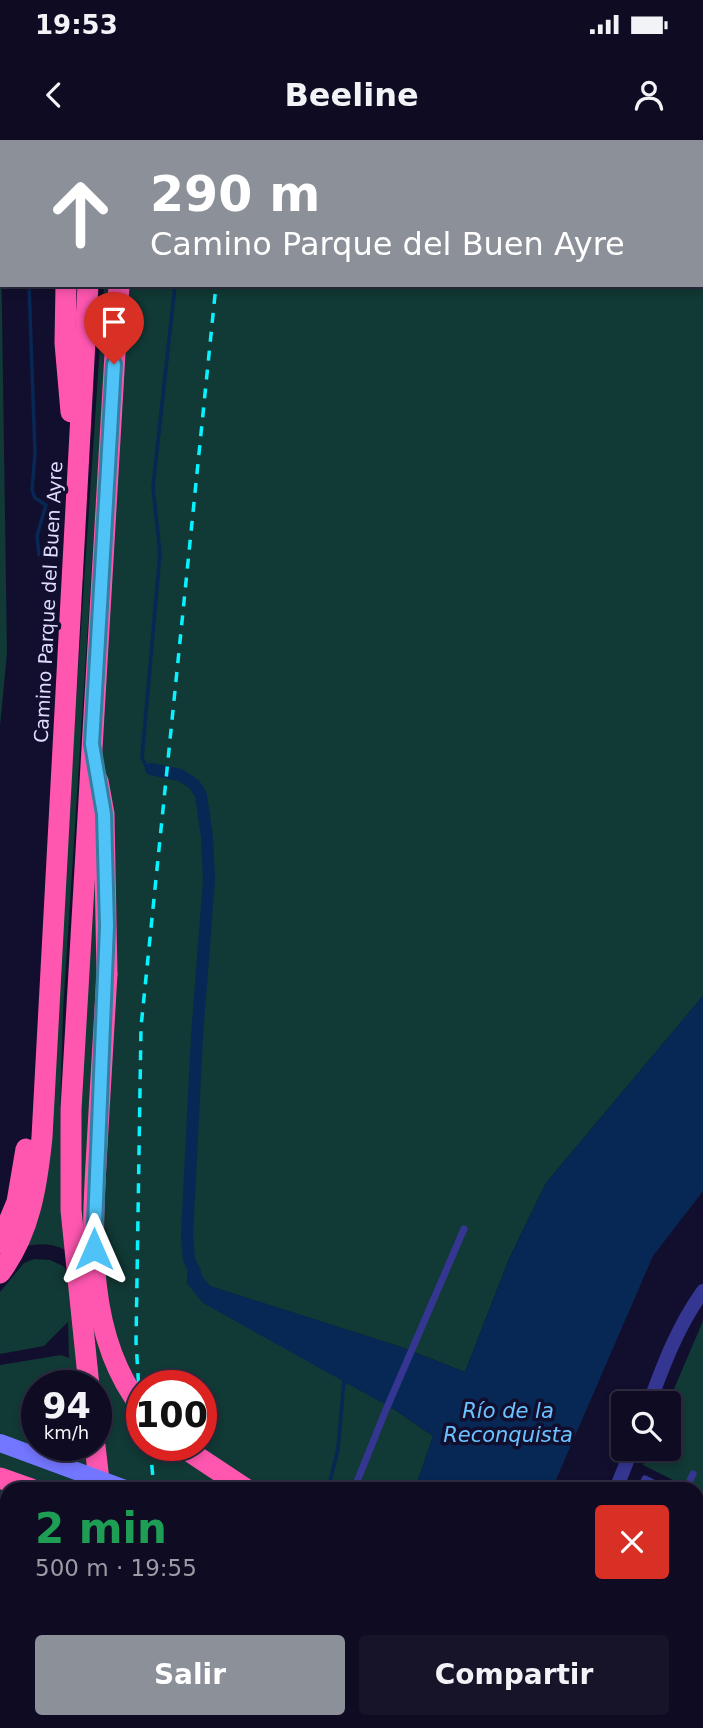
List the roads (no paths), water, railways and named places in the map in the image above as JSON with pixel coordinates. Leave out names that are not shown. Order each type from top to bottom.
[{"type":"highway","points":[[66,287],[65,343],[77,491]]},
{"type":"highway","name":"Camino Parque del Buen Ayre","points":[[52,920],[88,287]]},
{"type":"highway","points":[[87,1370],[71,1210],[72,1065],[119,287]]},
{"type":"highway","points":[[92,744],[104,814],[107,974],[95,1203],[95,1263],[100,1311],[108,1346],[126,1384]]},
{"type":"highway","points":[[0,1242],[17,1202],[25,1164],[52,920]]},
{"type":"highway","points":[[0,1273],[17,1247],[26,1224],[39,1163],[52,920]]},
{"type":"highway","points":[[97,1461],[99,1482]]},
{"type":"highway","points":[[204,1461],[235,1482]]},
{"type":"main road","points":[[0,1443],[106,1482]]},
{"type":"street","points":[[654,1391],[670,1346],[703,1291]]},
{"type":"street","points":[[619,1482],[627,1461]]},
{"type":"lane","points":[[357,1482],[464,1229]]},
{"type":"lane","points":[[690,1482],[693,1475]]},
{"type":"water","name":"Río de la Reconquista","points":[[703,996],[703,1191],[653,1256],[555,1482],[417,1482],[433,1436],[395,1410],[203,1303],[187,1283],[189,1259],[210,1286],[401,1347],[465,1372],[509,1259],[546,1183]]},
{"type":"waterway","points":[[29,287],[35,453],[32,490],[35,498],[46,505],[37,536],[39,555]]},
{"type":"waterway","points":[[151,769],[142,758],[160,553],[153,487],[175,287]]},
{"type":"waterway","points":[[151,769],[180,775],[194,784],[201,795],[207,837],[209,880],[197,1036],[187,1235],[189,1259],[195,1272]]},
{"type":"waterway","points":[[330,1482],[338,1449],[344,1381]]},
{"type":"railway","points":[[138,1370],[141,1027],[216,287]]},
{"type":"railway","points":[[151,1461],[153,1482]]}]
